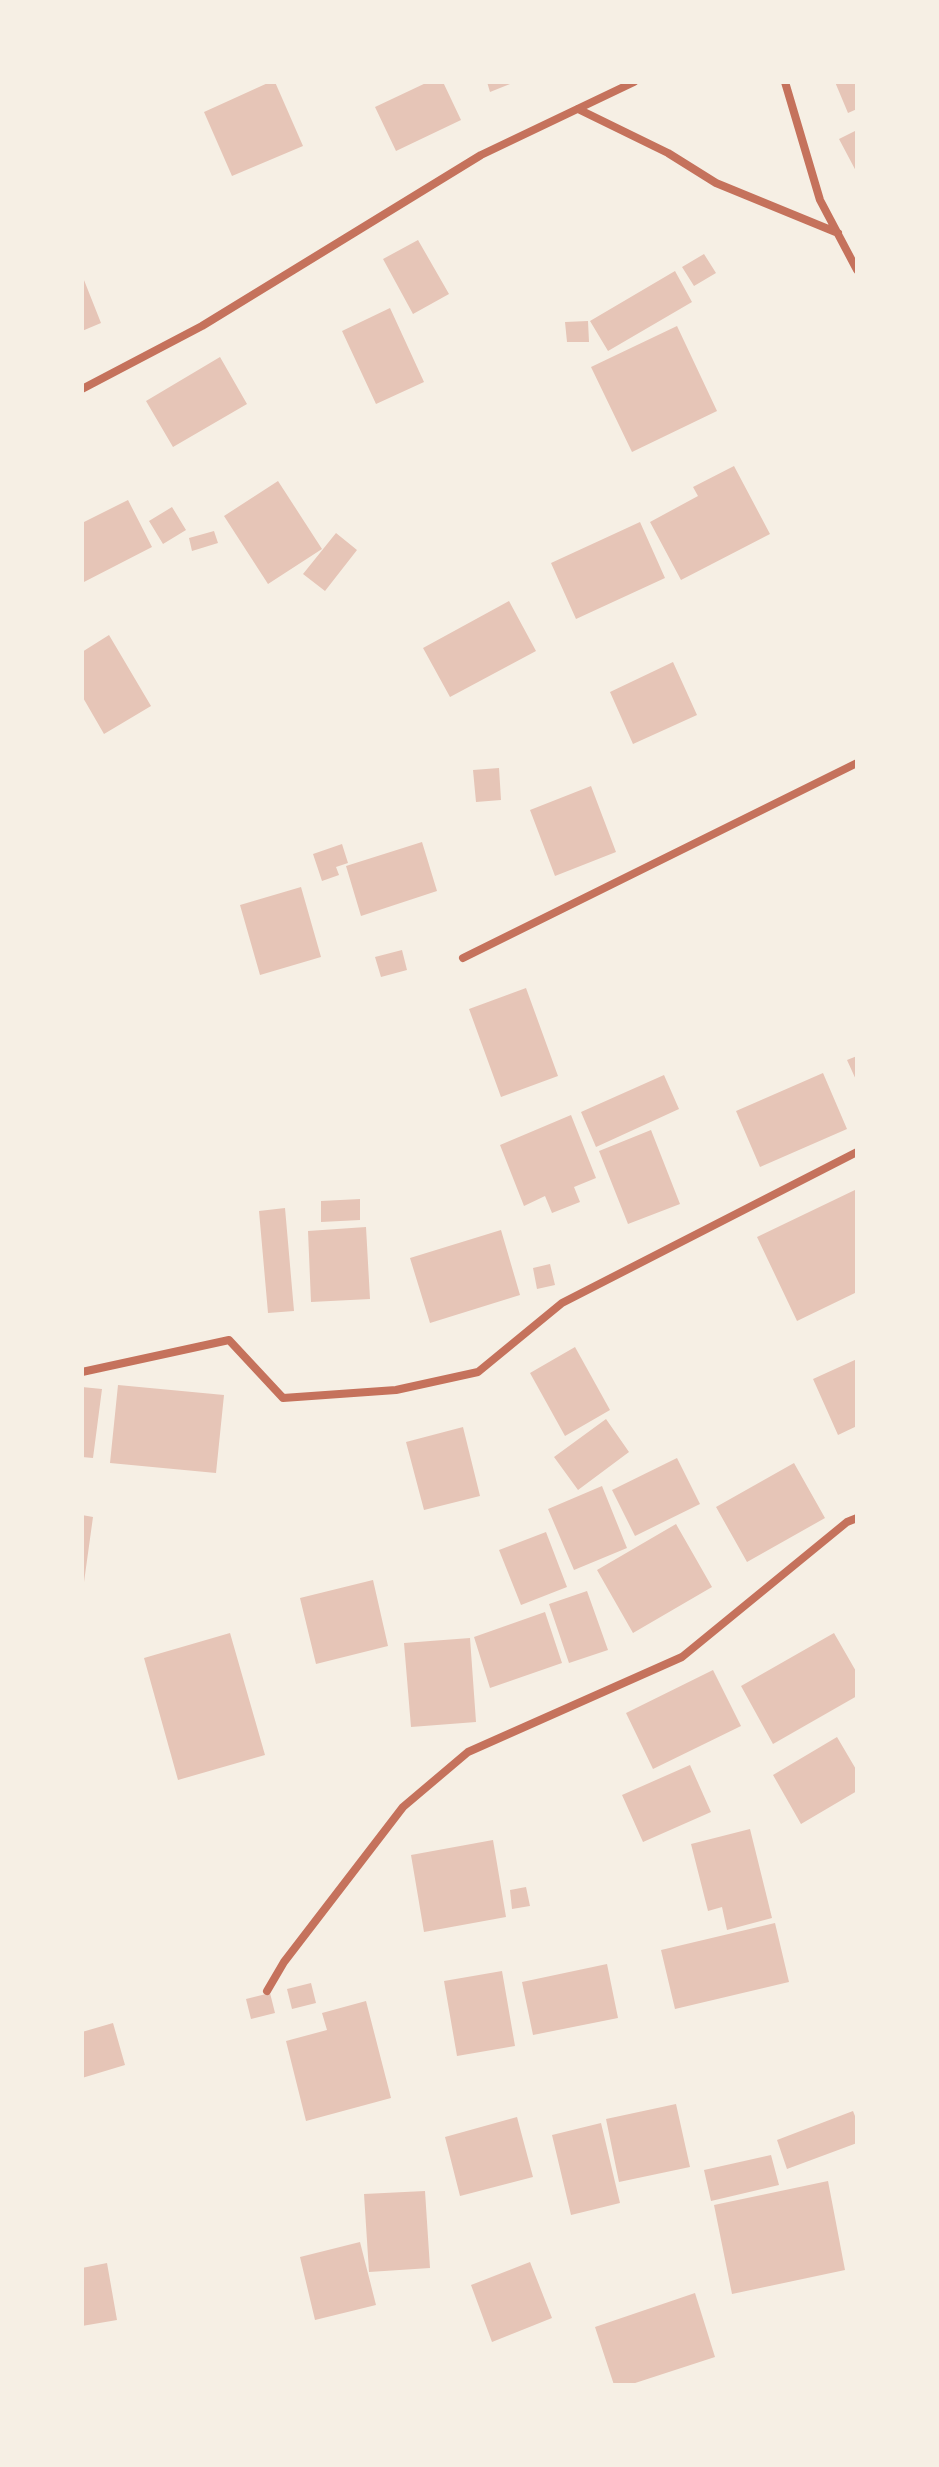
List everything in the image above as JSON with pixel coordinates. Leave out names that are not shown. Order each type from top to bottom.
[{"type":"street","points":[[82,389],[202,326],[481,155],[634,82]]},
{"type":"street","points":[[785,82],[820,200],[857,270]]},
{"type":"street","points":[[578,109],[668,153],[716,183],[838,233]]},
{"type":"street","points":[[463,958],[857,763]]},
{"type":"street","points":[[82,1372],[229,1340],[283,1398],[396,1390],[478,1372],[562,1303],[857,1152]]},
{"type":"street","points":[[267,1991],[284,1962],[403,1807],[468,1752],[682,1657],[847,1522],[857,1518]]},
{"type":"building","points":[[275,82],[303,146],[232,176],[204,112]]},
{"type":"building","points":[[428,82],[443,82],[461,120],[396,151],[375,107]]},
{"type":"building","points":[[487,82],[515,82],[490,92]]},
{"type":"building","points":[[835,82],[857,82],[857,109],[848,113]]},
{"type":"building","points":[[857,130],[857,173],[839,139]]},
{"type":"building","points":[[418,240],[449,294],[413,314],[383,259]]},
{"type":"building","points":[[704,254],[716,273],[694,286],[682,267]]},
{"type":"building","points":[[675,271],[692,302],[608,351],[590,321]]},
{"type":"building","points":[[82,275],[101,323],[82,331]]},
{"type":"building","points":[[390,308],[424,382],[376,404],[342,331]]},
{"type":"building","points":[[588,321],[589,342],[567,342],[565,322]]},
{"type":"building","points":[[677,326],[717,411],[632,452],[591,367]]},
{"type":"building","points":[[220,357],[247,404],[173,447],[146,401]]},
{"type":"building","points":[[734,466],[770,534],[681,580],[650,522],[698,496],[693,487]]},
{"type":"building","points":[[278,481],[322,549],[268,584],[224,516]]},
{"type":"building","points":[[128,500],[152,547],[82,583],[82,523]]},
{"type":"building","points":[[172,507],[186,530],[163,544],[149,521]]},
{"type":"building","points":[[640,522],[665,578],[576,619],[551,563]]},
{"type":"building","points":[[214,531],[218,543],[192,551],[189,538]]},
{"type":"building","points":[[336,533],[357,550],[325,591],[303,574]]},
{"type":"building","points":[[509,601],[536,651],[450,697],[423,648]]},
{"type":"building","points":[[109,635],[151,706],[104,734],[82,696],[82,652]]},
{"type":"building","points":[[673,662],[697,715],[633,744],[610,692]]},
{"type":"building","points":[[499,768],[501,800],[476,802],[473,770]]},
{"type":"building","points":[[591,786],[616,852],[555,876],[530,810]]},
{"type":"building","points":[[422,842],[437,891],[361,916],[346,866]]},
{"type":"building","points":[[342,844],[348,863],[336,867],[339,875],[322,881],[313,854]]},
{"type":"building","points":[[301,887],[321,957],[260,975],[240,905]]},
{"type":"building","points":[[402,950],[407,970],[381,977],[375,957]]},
{"type":"building","points":[[526,988],[558,1076],[501,1097],[469,1009]]},
{"type":"building","points":[[857,1056],[857,1082],[847,1060]]},
{"type":"building","points":[[823,1073],[847,1129],[760,1167],[736,1111]]},
{"type":"building","points":[[664,1075],[679,1109],[596,1147],[581,1112]]},
{"type":"building","points":[[571,1115],[596,1178],[574,1187],[580,1202],[552,1213],[545,1196],[524,1206],[500,1145]]},
{"type":"building","points":[[651,1130],[680,1204],[628,1224],[599,1151]]},
{"type":"building","points":[[857,1189],[857,1292],[797,1321],[757,1237]]},
{"type":"building","points":[[360,1199],[360,1220],[321,1222],[321,1201]]},
{"type":"building","points":[[285,1208],[294,1311],[268,1313],[259,1211]]},
{"type":"building","points":[[366,1227],[370,1299],[311,1302],[308,1231]]},
{"type":"building","points":[[501,1230],[520,1295],[430,1323],[410,1258]]},
{"type":"building","points":[[550,1264],[555,1285],[537,1289],[533,1268]]},
{"type":"building","points":[[575,1347],[610,1410],[565,1436],[530,1373]]},
{"type":"building","points":[[857,1359],[857,1426],[838,1435],[813,1379]]},
{"type":"building","points":[[118,1385],[224,1395],[216,1473],[110,1463]]},
{"type":"building","points":[[82,1387],[102,1389],[93,1458],[82,1457]]},
{"type":"building","points":[[606,1419],[629,1452],[578,1490],[554,1457]]},
{"type":"building","points":[[463,1427],[480,1496],[424,1510],[406,1442]]},
{"type":"building","points":[[677,1458],[700,1504],[635,1536],[612,1490]]},
{"type":"building","points":[[794,1463],[825,1518],[747,1562],[716,1507]]},
{"type":"building","points":[[602,1486],[627,1548],[574,1570],[548,1509]]},
{"type":"building","points":[[82,1515],[93,1517],[84,1582],[82,1582]]},
{"type":"building","points":[[676,1524],[712,1587],[633,1633],[597,1570]]},
{"type":"building","points":[[546,1532],[567,1587],[521,1605],[499,1550]]},
{"type":"building","points":[[373,1580],[388,1646],[316,1664],[300,1598]]},
{"type":"building","points":[[587,1591],[608,1650],[569,1663],[549,1604]]},
{"type":"building","points":[[545,1612],[562,1663],[490,1688],[474,1637]]},
{"type":"building","points":[[230,1633],[265,1755],[178,1780],[144,1658]]},
{"type":"building","points":[[834,1633],[857,1673],[857,1696],[773,1744],[741,1686]]},
{"type":"building","points":[[470,1638],[476,1722],[411,1727],[404,1643]]},
{"type":"building","points":[[713,1670],[741,1726],[653,1769],[626,1713]]},
{"type":"building","points":[[837,1737],[857,1771],[857,1791],[801,1824],[773,1775]]},
{"type":"building","points":[[690,1765],[711,1812],[643,1842],[622,1795]]},
{"type":"building","points":[[750,1829],[772,1918],[727,1930],[722,1907],[708,1911],[691,1844]]},
{"type":"building","points":[[493,1840],[506,1917],[424,1932],[411,1855]]},
{"type":"building","points":[[526,1887],[530,1906],[512,1909],[510,1890]]},
{"type":"building","points":[[775,1923],[789,1982],[675,2009],[661,1950]]},
{"type":"building","points":[[607,1964],[618,2018],[533,2035],[522,1982]]},
{"type":"building","points":[[502,1971],[515,2046],[457,2056],[444,1981]]},
{"type":"building","points":[[311,1983],[316,2003],[292,2009],[287,1989]]},
{"type":"building","points":[[270,1993],[275,2013],[251,2019],[246,1999]]},
{"type":"building","points":[[366,2001],[391,2098],[306,2121],[286,2041],[327,2030],[322,2013]]},
{"type":"building","points":[[113,2023],[125,2065],[82,2078],[82,2032]]},
{"type":"building","points":[[676,2104],[690,2167],[619,2182],[606,2119]]},
{"type":"building","points":[[853,2111],[857,2121],[857,2143],[787,2169],[777,2140]]},
{"type":"building","points":[[517,2117],[533,2177],[460,2196],[445,2137]]},
{"type":"building","points":[[601,2123],[620,2203],[571,2215],[552,2135]]},
{"type":"building","points":[[771,2155],[779,2185],[711,2201],[704,2170]]},
{"type":"building","points":[[828,2181],[845,2270],[732,2294],[714,2205]]},
{"type":"building","points":[[425,2191],[430,2268],[369,2272],[364,2194]]},
{"type":"building","points":[[360,2242],[376,2305],[315,2320],[300,2257]]},
{"type":"building","points":[[530,2262],[552,2318],[492,2342],[471,2285]]},
{"type":"building","points":[[107,2263],[117,2320],[82,2326],[82,2268]]},
{"type":"building","points":[[695,2293],[715,2357],[629,2385],[614,2385],[595,2327]]}]
